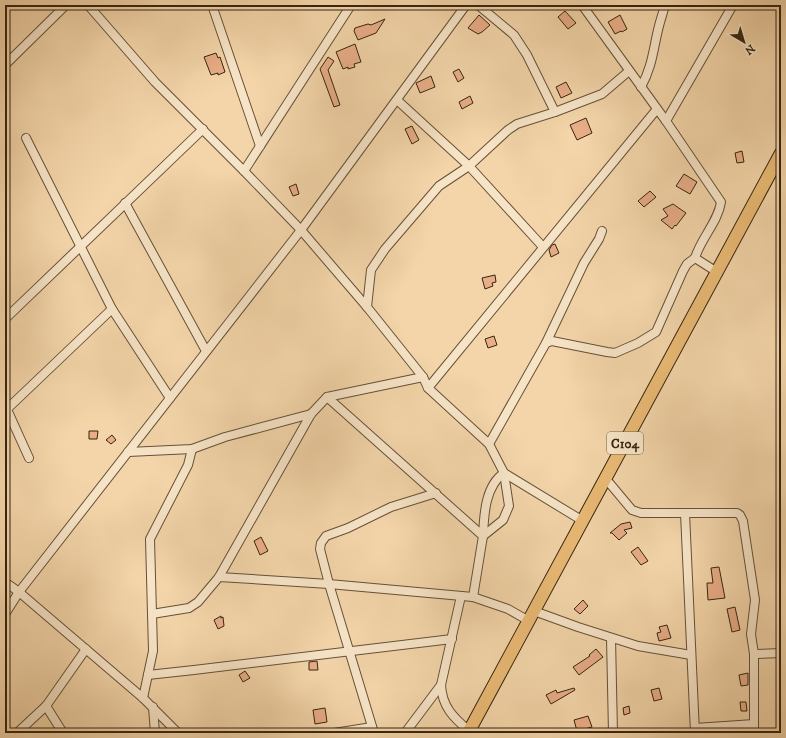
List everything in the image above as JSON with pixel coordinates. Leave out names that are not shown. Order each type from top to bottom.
[{"type":"highway","name":"C104","points":[[469,732],[781,152]]},
{"type":"street","points":[[5,65],[66,5]]},
{"type":"street","points":[[88,5],[155,82],[301,230],[367,307],[423,377],[428,388],[489,444],[504,473],[509,506],[503,520],[483,536]]},
{"type":"street","points":[[212,5],[260,146]]},
{"type":"street","points":[[244,171],[351,5]]},
{"type":"street","points":[[5,614],[19,592],[301,230],[466,5]]},
{"type":"street","points":[[478,5],[514,34],[527,55],[555,112]]},
{"type":"street","points":[[546,342],[552,341],[615,353],[638,343],[656,332],[683,271],[687,264],[695,258],[697,250],[719,211],[721,202],[666,121],[582,5]]},
{"type":"street","points":[[641,87],[652,63],[658,30],[665,5]]},
{"type":"street","points":[[666,121],[733,5]]},
{"type":"street","points":[[367,307],[371,270],[385,249],[439,186],[469,166],[508,130],[517,124],[555,112],[602,94],[629,71]]},
{"type":"street","points":[[396,100],[469,166],[543,247]]},
{"type":"street","points":[[428,388],[657,109]]},
{"type":"street","points":[[5,319],[203,129]]},
{"type":"street","points":[[26,138],[112,309],[170,398]]},
{"type":"street","points":[[125,203],[206,351]]},
{"type":"street","points":[[489,444],[546,342],[584,263],[599,239],[602,231]]},
{"type":"street","points":[[695,258],[717,272]]},
{"type":"street","points":[[30,458],[6,407],[112,309]]},
{"type":"street","points":[[152,614],[189,608],[198,602],[219,577],[311,414],[327,397],[423,377]]},
{"type":"street","points":[[327,397],[483,536]]},
{"type":"street","points":[[128,452],[192,449],[225,438],[311,414]]},
{"type":"street","points":[[143,698],[153,651],[150,539],[188,465],[192,449]]},
{"type":"street","points":[[504,473],[583,521]]},
{"type":"street","points":[[473,597],[483,536],[485,513],[490,492],[498,478],[504,473]]},
{"type":"street","points":[[606,479],[621,498],[635,512],[737,513],[740,515],[743,521],[755,600],[751,634],[754,654],[754,729],[695,731],[685,513]]},
{"type":"street","points":[[334,733],[373,730],[329,584],[320,550],[321,543],[326,536],[348,528],[391,507],[436,493]]},
{"type":"street","points":[[219,577],[329,584],[473,597],[531,616],[638,646],[691,655]]},
{"type":"street","points":[[5,582],[19,592],[143,698],[178,733]]},
{"type":"street","points":[[461,596],[441,686],[441,694],[452,716],[469,732]]},
{"type":"street","points":[[611,638],[613,733]]},
{"type":"street","points":[[148,675],[202,670],[349,651],[452,640]]},
{"type":"street","points":[[17,733],[46,706],[86,649]]},
{"type":"street","points":[[754,654],[781,653]]},
{"type":"street","points":[[405,733],[441,686]]},
{"type":"street","points":[[46,706],[63,733]]},
{"type":"street","points":[[153,707],[155,733]]},
{"type":"building","points":[[565,11],[576,23],[568,29],[558,17]]},
{"type":"building","points":[[479,15],[490,25],[478,34],[468,28]]},
{"type":"building","points":[[620,15],[627,29],[615,34],[608,22]]},
{"type":"building","points":[[385,19],[376,33],[358,40],[354,31],[355,28],[368,24],[371,25]]},
{"type":"building","points":[[355,44],[361,62],[354,64],[355,67],[343,69],[336,52]]},
{"type":"building","points":[[216,53],[218,58],[220,57],[225,72],[218,75],[218,73],[211,75],[204,57]]},
{"type":"building","points":[[328,57],[334,61],[328,70],[340,105],[334,107],[320,69]]},
{"type":"building","points":[[459,69],[464,78],[458,82],[453,72]]},
{"type":"building","points":[[431,76],[435,87],[420,93],[416,83]]},
{"type":"building","points":[[566,82],[572,93],[561,98],[556,87]]},
{"type":"building","points":[[470,96],[473,103],[462,109],[459,102]]},
{"type":"building","points":[[586,118],[592,133],[577,140],[570,125]]},
{"type":"building","points":[[412,126],[419,140],[412,144],[405,129]]},
{"type":"building","points":[[742,151],[744,162],[737,163],[735,153]]},
{"type":"building","points":[[684,174],[697,182],[690,194],[676,186]]},
{"type":"building","points":[[296,184],[299,194],[293,196],[289,187]]},
{"type":"building","points":[[650,191],[656,197],[644,207],[638,201]]},
{"type":"building","points":[[673,204],[686,213],[672,229],[661,220],[668,216],[663,209]]},
{"type":"building","points":[[555,244],[559,253],[551,257],[549,250],[552,245]]},
{"type":"building","points":[[495,275],[496,282],[492,283],[493,286],[485,289],[482,278]]},
{"type":"building","points":[[494,336],[497,345],[488,348],[485,339]]},
{"type":"building","points":[[89,431],[98,431],[97,439],[89,439]]},
{"type":"building","points":[[112,435],[116,440],[111,444],[106,440]]},
{"type":"building","points":[[630,522],[632,528],[624,530],[627,533],[619,540],[612,533],[610,533],[621,524]]},
{"type":"building","points":[[261,537],[268,551],[260,555],[254,541]]},
{"type":"building","points":[[638,547],[648,561],[641,565],[631,552]]},
{"type":"building","points":[[719,567],[725,598],[708,600],[707,583],[713,583],[711,568]]},
{"type":"building","points":[[583,600],[588,606],[580,614],[574,609]]},
{"type":"building","points":[[735,607],[740,630],[732,632],[727,609]]},
{"type":"building","points":[[221,616],[221,618],[223,617],[224,626],[218,629],[214,620]]},
{"type":"building","points":[[667,625],[671,638],[659,641],[657,633],[661,632],[659,627]]},
{"type":"building","points":[[596,649],[603,657],[579,675],[573,667],[590,656],[589,655]]},
{"type":"building","points":[[317,661],[318,670],[309,670],[309,662]]},
{"type":"building","points":[[245,671],[250,678],[243,682],[239,675]]},
{"type":"building","points":[[748,673],[748,685],[741,686],[739,675]]},
{"type":"building","points":[[574,688],[575,690],[551,704],[546,695],[556,690],[557,693]]},
{"type":"building","points":[[659,688],[662,699],[654,701],[651,690]]},
{"type":"building","points":[[740,702],[746,702],[747,711],[741,711]]},
{"type":"building","points":[[629,706],[630,713],[624,715],[623,708]]},
{"type":"building","points":[[325,708],[327,722],[315,724],[313,710]]},
{"type":"building","points":[[588,716],[592,727],[577,731],[574,720]]}]
